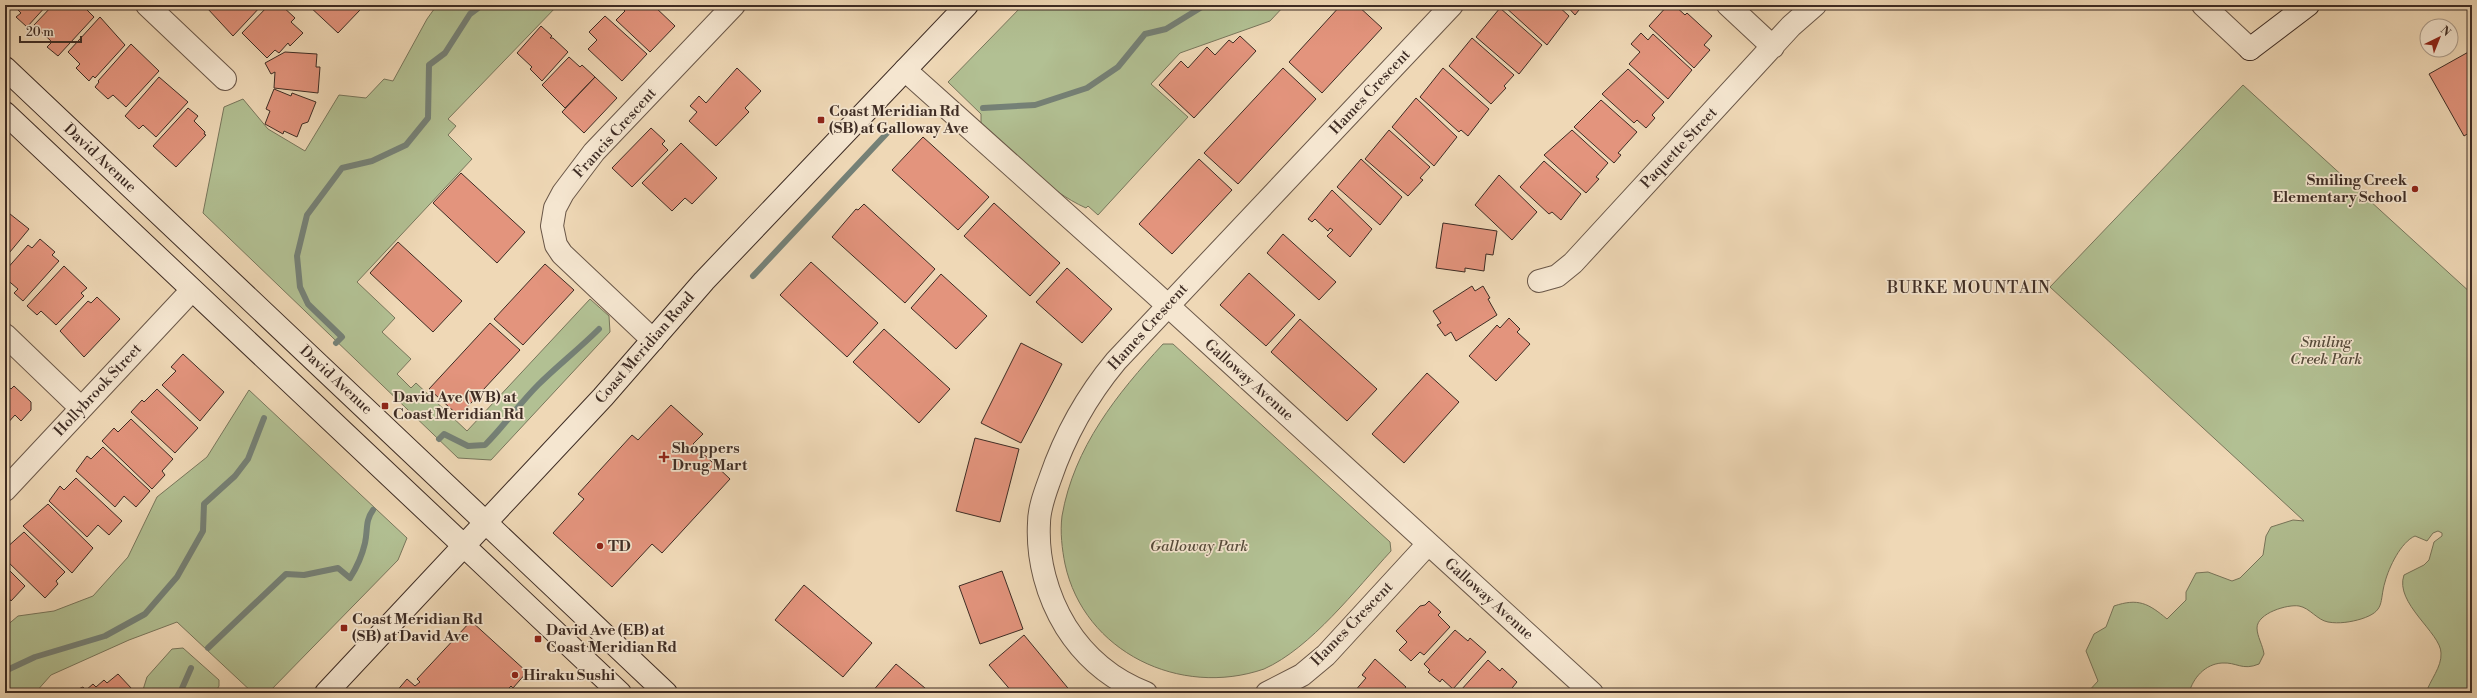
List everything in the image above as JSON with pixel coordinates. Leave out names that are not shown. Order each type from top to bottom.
[{"type":"street","points":[[147,5],[225,79]]},
{"type":"street","name":"Francis Crescent","points":[[653,340],[562,254],[552,236],[552,217],[563,193],[594,152],[734,5]]},
{"type":"street","name":"Coast Meridian Road","points":[[326,693],[594,408],[704,282],[967,5]]},
{"type":"street","name":"Hames Crescent","points":[[1146,693],[1112,676],[1085,652],[1071,635],[1054,605],[1046,584],[1041,564],[1039,523],[1044,497],[1054,467],[1079,413],[1104,376],[1167,305],[1452,5]]},
{"type":"street","points":[[1728,5],[1773,47]]},
{"type":"street","name":"Paquette Street","points":[[1539,281],[1557,276],[1573,263],[1791,26],[1815,5]]},
{"type":"street","points":[[2203,5],[2250,49],[2308,5]]},
{"type":"street","name":"David Avenue","points":[[5,68],[666,693]]},
{"type":"street","name":"Galloway Avenue","points":[[905,70],[1167,305],[1592,693]]},
{"type":"street","points":[[5,113],[620,693]]},
{"type":"street","name":"Hollybrook Street","points":[[5,490],[192,290]]},
{"type":"street","points":[[5,335],[81,408]]},
{"type":"street","name":"Hames Crescent","points":[[1267,693],[1302,675],[1326,655],[1428,544]]},
{"type":"green space","points":[[437,5],[558,5],[448,119],[456,126],[448,135],[472,159],[357,282],[395,318],[382,332],[411,359],[397,374],[411,388],[416,383],[467,431],[590,299],[609,316],[610,332],[491,460],[458,458],[203,213],[224,107],[243,99],[268,129],[305,151],[339,95],[366,98],[384,79],[393,81],[427,19]]},
{"type":"green space","points":[[1023,5],[1285,5],[1270,21],[1180,53],[1151,84],[1188,117],[1098,215],[1088,206],[1086,208],[1057,191],[1030,170],[981,125],[981,114],[948,82]]},
{"type":"green space","name":"Smiling Creek Park","points":[[2243,85],[2472,294],[2472,693],[2426,693],[2440,663],[2441,653],[2434,636],[2411,607],[2403,586],[2404,575],[2424,565],[2429,560],[2434,542],[2442,536],[2442,533],[2438,531],[2433,533],[2427,541],[2415,536],[2400,549],[2389,569],[2380,605],[2374,613],[2369,616],[2349,622],[2332,623],[2324,621],[2303,607],[2288,606],[2267,614],[2258,623],[2257,631],[2264,654],[2259,664],[2248,667],[2227,663],[2210,666],[2205,669],[2193,682],[2189,693],[2087,693],[2098,681],[2086,651],[2094,634],[2106,627],[2114,606],[2136,602],[2154,609],[2167,619],[2186,600],[2186,592],[2196,573],[2208,572],[2232,581],[2240,578],[2263,555],[2266,536],[2271,527],[2293,520],[2304,521],[2050,287]]},
{"type":"green space","name":"Galloway Park","points":[[1163,344],[1173,344],[1390,542],[1391,551],[1332,616],[1299,647],[1264,669],[1232,676],[1200,677],[1169,672],[1140,660],[1114,644],[1092,622],[1076,595],[1065,564],[1061,528],[1062,516],[1076,467],[1087,444],[1114,402]]},
{"type":"green space","points":[[249,390],[407,538],[398,560],[268,693],[253,693],[177,622],[129,640],[51,675],[35,693],[5,693],[5,627],[18,616],[54,611],[93,596],[128,557],[157,497],[207,457]]},
{"type":"green space","points":[[183,648],[219,680],[219,686],[215,693],[142,693],[147,677],[172,649]]},
{"type":"building","points":[[13,5],[47,5],[27,27],[16,17],[21,13]]},
{"type":"building","points":[[53,5],[82,5],[94,17],[58,56],[47,47],[52,42],[34,25]]},
{"type":"building","points":[[210,5],[262,5],[233,36],[207,8]]},
{"type":"building","points":[[269,5],[281,5],[295,18],[291,22],[303,33],[290,46],[288,43],[279,53],[275,50],[267,58],[242,33]]},
{"type":"building","points":[[308,5],[355,5],[360,10],[338,33]]},
{"type":"building","points":[[619,5],[653,5],[675,26],[650,52],[616,20],[625,11]]},
{"type":"building","points":[[1341,5],[1357,5],[1382,28],[1322,93],[1289,62]]},
{"type":"building","points":[[1557,5],[1569,16],[1547,45],[1504,6]]},
{"type":"building","points":[[1566,5],[1583,5],[1575,15]]},
{"type":"building","points":[[1668,5],[1674,5],[1685,15],[1687,13],[1712,36],[1704,45],[1710,50],[1694,68],[1649,26]]},
{"type":"building","points":[[1500,8],[1542,45],[1519,74],[1476,37]]},
{"type":"building","points":[[605,16],[647,54],[622,81],[588,49],[597,40],[589,32]]},
{"type":"building","points":[[100,17],[125,45],[95,78],[93,76],[89,81],[76,68],[80,64],[68,52]]},
{"type":"building","points":[[541,26],[552,36],[550,38],[553,38],[568,52],[542,81],[530,69],[532,67],[517,53]]},
{"type":"building","points":[[1641,33],[1648,40],[1653,34],[1692,70],[1668,99],[1629,64],[1640,52],[1631,44]]},
{"type":"building","points":[[1240,36],[1256,51],[1194,118],[1159,85],[1181,61],[1188,68],[1207,47],[1215,55],[1229,40],[1233,43]]},
{"type":"building","points":[[1472,38],[1514,75],[1504,86],[1506,88],[1491,104],[1449,66]]},
{"type":"building","points":[[131,44],[159,71],[126,107],[113,95],[108,99],[95,87],[99,82],[98,81]]},
{"type":"building","points":[[2472,50],[2472,131],[2464,136],[2429,74]]},
{"type":"building","points":[[285,52],[317,54],[316,67],[320,67],[318,93],[274,88],[275,72],[271,74],[265,63]]},
{"type":"building","points":[[569,57],[580,67],[582,65],[595,77],[565,108],[542,85]]},
{"type":"building","points":[[737,68],[761,91],[745,108],[749,112],[716,146],[689,121],[697,112],[690,106],[699,96],[706,103]]},
{"type":"building","points":[[1283,68],[1316,99],[1238,184],[1204,153]]},
{"type":"building","points":[[1443,68],[1489,109],[1468,136],[1461,130],[1459,132],[1420,97]]},
{"type":"building","points":[[1628,69],[1664,102],[1652,115],[1655,118],[1646,128],[1637,120],[1634,123],[1602,94]]},
{"type":"building","points":[[159,77],[188,102],[156,137],[143,125],[139,129],[125,116]]},
{"type":"building","points":[[595,77],[617,98],[584,133],[562,112]]},
{"type":"building","points":[[274,89],[291,96],[292,93],[316,102],[308,122],[302,124],[297,137],[284,131],[283,134],[265,124],[270,111],[266,109]]},
{"type":"building","points":[[1416,98],[1457,137],[1434,166],[1392,127]]},
{"type":"building","points":[[1601,100],[1637,132],[1618,153],[1621,155],[1614,163],[1574,127]]},
{"type":"building","points":[[188,108],[198,116],[194,121],[206,135],[176,167],[153,146]]},
{"type":"building","points":[[651,128],[665,141],[662,144],[668,150],[632,187],[612,168]]},
{"type":"building","points":[[1389,130],[1430,167],[1420,178],[1423,180],[1408,196],[1365,159]]},
{"type":"building","points":[[1572,130],[1608,163],[1596,177],[1599,179],[1586,193],[1544,155]]},
{"type":"building","points":[[923,137],[989,197],[958,230],[892,170]]},
{"type":"building","points":[[681,143],[717,178],[692,204],[685,198],[672,211],[642,183]]},
{"type":"building","points":[[1199,159],[1232,190],[1172,254],[1139,224]]},
{"type":"building","points":[[1361,159],[1402,197],[1380,225],[1337,187]]},
{"type":"building","points":[[1544,161],[1581,194],[1561,220],[1552,212],[1549,214],[1520,187]]},
{"type":"building","points":[[461,173],[525,232],[497,263],[433,203]]},
{"type":"building","points":[[1499,175],[1537,212],[1512,240],[1475,205]]},
{"type":"building","points":[[1332,190],[1372,229],[1350,257],[1327,236],[1333,230],[1330,228],[1328,231],[1315,219],[1312,222],[1308,219]]},
{"type":"building","points":[[994,203],[1060,263],[1030,296],[964,236]]},
{"type":"building","points":[[864,204],[935,269],[905,303],[832,237],[856,209],[858,210]]},
{"type":"building","points":[[5,210],[29,229],[5,258]]},
{"type":"building","points":[[1443,223],[1497,231],[1493,255],[1486,254],[1484,271],[1465,268],[1465,272],[1436,268]]},
{"type":"building","points":[[1283,234],[1336,282],[1319,300],[1267,253]]},
{"type":"building","points":[[40,239],[55,252],[52,255],[59,261],[23,301],[14,293],[18,289],[5,278],[5,271],[28,245],[32,248]]},
{"type":"building","points":[[398,242],[462,301],[433,332],[370,273]]},
{"type":"building","points":[[811,262],[878,323],[847,357],[780,295]]},
{"type":"building","points":[[545,264],[574,290],[523,345],[494,319]]},
{"type":"building","points":[[64,266],[87,288],[81,293],[84,296],[56,325],[41,311],[37,315],[27,306]]},
{"type":"building","points":[[1067,268],[1112,309],[1082,343],[1036,302]]},
{"type":"building","points":[[1249,273],[1295,315],[1266,346],[1220,305]]},
{"type":"building","points":[[941,274],[987,316],[956,349],[911,308]]},
{"type":"building","points":[[1472,286],[1475,291],[1483,286],[1497,315],[1456,341],[1451,332],[1445,336],[1437,325],[1441,323],[1433,311]]},
{"type":"building","points":[[97,297],[120,319],[84,357],[60,331],[88,301],[91,303]]},
{"type":"building","points":[[1509,318],[1520,329],[1517,332],[1530,344],[1496,381],[1469,356],[1497,325],[1500,328]]},
{"type":"building","points":[[1300,319],[1377,389],[1347,421],[1271,352]]},
{"type":"building","points":[[490,323],[520,350],[459,416],[429,389]]},
{"type":"building","points":[[884,329],[950,389],[919,423],[853,362]]},
{"type":"building","points":[[1021,343],[1062,364],[1021,443],[981,423]]},
{"type":"building","points":[[183,354],[224,392],[200,421],[162,385],[176,371],[171,367]]},
{"type":"building","points":[[1427,373],[1459,402],[1404,463],[1372,434]]},
{"type":"building","points":[[5,384],[11,389],[14,386],[31,402],[31,410],[21,421],[15,415],[5,426]]},
{"type":"building","points":[[157,389],[198,428],[175,453],[131,412],[142,400],[144,402]]},
{"type":"building","points":[[671,405],[703,434],[693,444],[730,479],[662,553],[652,544],[612,587],[553,533],[584,499],[578,494],[632,435],[638,440]]},
{"type":"building","points":[[131,419],[173,459],[162,471],[165,475],[152,489],[102,441],[114,428],[118,432]]},
{"type":"building","points":[[975,438],[1019,449],[1000,522],[956,511]]},
{"type":"building","points":[[103,447],[150,491],[136,507],[124,496],[115,507],[76,471],[87,456],[91,459]]},
{"type":"building","points":[[76,478],[122,521],[109,535],[98,525],[87,537],[49,501],[60,486],[64,490]]},
{"type":"building","points":[[48,504],[93,548],[72,573],[23,526]]},
{"type":"building","points":[[24,532],[65,572],[56,581],[58,584],[45,598],[5,559],[5,549]]},
{"type":"building","points":[[5,566],[25,586],[11,601],[8,597],[5,600]]},
{"type":"building","points":[[1002,571],[1023,629],[980,644],[959,586]]},
{"type":"building","points":[[804,585],[872,643],[843,677],[775,620]]},
{"type":"building","points":[[1429,601],[1441,612],[1438,615],[1450,627],[1424,655],[1420,652],[1411,661],[1399,650],[1407,642],[1396,631],[1420,606],[1425,605]]},
{"type":"building","points":[[471,621],[527,672],[513,688],[511,686],[504,693],[395,693],[407,679],[415,686],[420,682],[417,679]]},
{"type":"building","points":[[1455,630],[1468,641],[1470,638],[1486,652],[1453,689],[1442,679],[1440,682],[1428,672],[1430,670],[1424,664]]},
{"type":"building","points":[[1024,635],[1072,693],[1013,693],[989,665]]},
{"type":"building","points":[[1375,659],[1406,687],[1401,693],[1354,692],[1366,678],[1362,675]]},
{"type":"building","points":[[1488,660],[1500,671],[1502,668],[1517,682],[1508,693],[1464,693],[1461,690]]},
{"type":"building","points":[[896,664],[931,693],[871,693]]},
{"type":"building","points":[[118,674],[132,689],[127,693],[69,693],[83,687],[86,690],[93,684],[96,687],[104,680],[107,683]]},
{"type":"building","points":[[1520,688],[1525,693],[1516,693]]},
{"type":"waterway","points":[[336,343],[342,337],[308,304],[300,287],[297,256],[307,215],[342,168],[372,161],[406,145],[428,118],[429,65],[445,53],[470,14],[482,5]]},
{"type":"waterway","points":[[983,108],[1035,105],[1087,88],[1118,67],[1145,34],[1166,29],[1205,5]]},
{"type":"waterway","points":[[753,276],[888,132]]},
{"type":"waterway","points":[[439,439],[444,434],[468,446],[485,445],[538,385],[599,329]]},
{"type":"waterway","points":[[5,671],[35,657],[105,636],[145,614],[177,577],[203,531],[204,504],[235,476],[248,459],[264,418]]},
{"type":"waterway","points":[[208,648],[286,574],[304,575],[338,568],[350,578],[357,566],[362,552],[370,514],[373,510]]},
{"type":"waterway","points":[[180,693],[191,668]]},
{"type":"place","name":"Coast Meridian Rd (SB) at Galloway Ave","points":[[821,120]]},
{"type":"place","name":"Smiling Creek Elementary School","points":[[2415,189]]},
{"type":"place","name":"David Ave (WB) at Coast Meridian Rd","points":[[385,406]]},
{"type":"place","name":"Shoppers Drug Mart","points":[[664,457]]},
{"type":"place","name":"TD","points":[[600,546]]},
{"type":"place","name":"Coast Meridian Rd (SB) at David Ave","points":[[344,628]]},
{"type":"place","name":"David Ave (EB) at Coast Meridian Rd","points":[[538,639]]},
{"type":"place","name":"Hiraku Sushi","points":[[515,675]]},
{"type":"district","name":"BURKE MOUNTAIN","points":[[1969,288]]}]
